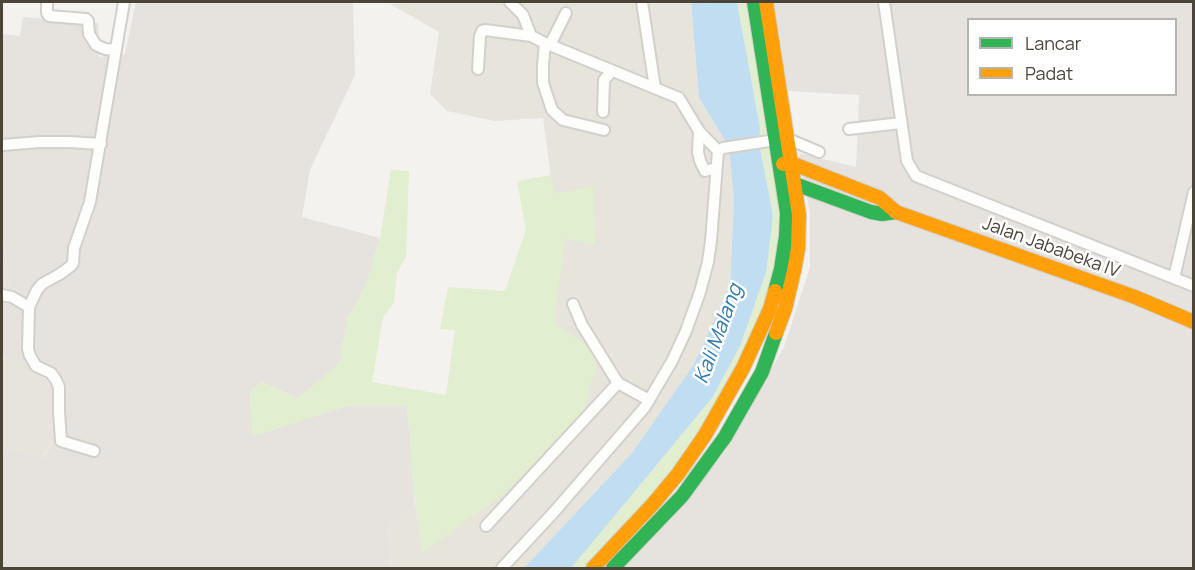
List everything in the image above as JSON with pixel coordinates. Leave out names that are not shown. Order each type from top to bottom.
[{"type":"main road","points":[[754,2],[782,139]]},
{"type":"main road","points":[[613,568],[682,496],[725,437],[762,372],[785,309],[798,249],[799,222],[792,205],[782,139],[766,2]]},
{"type":"main road","name":"Jalan Jababeka IV","points":[[786,164],[880,198],[896,212],[1135,297],[1194,322]]},
{"type":"main road","name":"Jalan Jababeka IV","points":[[789,185],[871,213],[896,212]]},
{"type":"main road","points":[[593,568],[678,474],[705,435],[743,368],[770,309],[781,269],[787,222],[792,205]]},
{"type":"main road","points":[[688,460],[702,471]]},
{"type":"street","points":[[47,2],[49,16],[87,19],[89,34],[96,45],[116,51]]},
{"type":"street","points":[[94,451],[60,441],[59,387],[51,373],[36,366],[30,356],[28,349],[29,307],[42,284],[60,274],[73,263],[74,248],[90,202],[124,2]]},
{"type":"street","points":[[510,2],[523,15],[531,36]]},
{"type":"street","points":[[642,2],[654,88]]},
{"type":"street","points":[[884,2],[907,161],[916,176],[1194,286]]},
{"type":"street","points":[[566,13],[547,44],[543,65],[543,83],[552,110],[563,120],[604,130]]},
{"type":"street","points":[[478,69],[482,31],[531,36],[679,98],[699,131],[722,149],[782,139],[819,152]]},
{"type":"street","points":[[603,112],[604,81],[612,71]]},
{"type":"street","points":[[849,129],[901,123]]},
{"type":"street","points":[[699,131],[700,161],[705,171],[716,168]]},
{"type":"street","points":[[2,145],[49,142],[101,144]]},
{"type":"street","points":[[502,568],[554,512],[649,400],[672,361],[700,292],[708,262],[716,168],[722,149]]},
{"type":"street","points":[[1174,278],[1194,192]]},
{"type":"street","points":[[3,297],[12,297],[29,307]]},
{"type":"street","points":[[573,304],[587,333],[618,383],[649,400]]},
{"type":"street","points":[[486,526],[618,383]]},
{"type":"shaded area","points":[[136,2],[353,2],[355,75],[310,170],[302,217],[380,238],[366,285],[347,320],[340,363],[298,398],[261,382],[249,392],[253,436],[347,406],[407,406],[415,505],[388,526],[392,568],[2,568],[2,448],[43,457],[59,435],[69,388],[52,370],[2,357],[2,299],[10,300],[5,242],[2,240],[2,34],[20,36],[23,17],[98,23],[99,57],[125,54]]},
{"type":"shaded area","points":[[411,2],[691,2],[699,98],[730,149],[734,199],[730,286],[692,369],[632,453],[524,568],[392,568],[388,526],[415,505],[423,552],[554,324],[564,238],[595,244],[553,193],[543,118],[494,121],[447,111],[430,94],[439,32],[390,4]]},
{"type":"shaded area","points":[[774,2],[1193,2],[1193,568],[623,568],[723,455],[784,347],[810,267],[810,213],[799,153],[856,167],[859,95],[788,91]]},
{"type":"shaded area","points":[[2,240],[5,242],[10,300],[2,299]]},
{"type":"shaded area","points":[[2,357],[52,370],[69,388],[59,435],[42,457],[2,448]]},
{"type":"green space","points":[[737,2],[754,2],[780,165],[781,269],[705,435],[593,568],[569,568],[712,398],[773,215],[759,143],[760,128]]},
{"type":"green space","points":[[391,170],[409,171],[406,257],[397,273],[394,303],[383,317],[372,382],[446,395],[455,330],[440,329],[448,287],[505,291],[526,230],[517,181],[551,175],[554,193],[593,187],[595,244],[564,239],[555,324],[600,353],[583,413],[504,494],[423,552],[415,505],[407,406],[347,406],[253,436],[249,392],[261,382],[298,398],[340,363],[347,320],[366,285],[380,238]]},
{"type":"water","points":[[691,2],[737,2],[760,128],[759,143],[773,215],[766,272],[740,346],[712,398],[571,568],[524,568],[632,453],[693,366],[730,286],[734,199],[729,147],[699,98]]},
{"type":"waterway","name":"Kali Malang","points":[[714,2],[720,41]]},
{"type":"traffic: fast","points":[[754,2],[787,213],[781,269],[775,291]]},
{"type":"traffic: fast","points":[[787,185],[795,184],[871,212],[882,214],[896,212]]},
{"type":"traffic: fast","points":[[613,568],[682,496],[725,437],[762,372],[776,333]]},
{"type":"traffic: slow","points":[[766,2],[799,215],[798,249],[794,271],[785,309],[776,333]]},
{"type":"traffic: slow","points":[[783,164],[791,163],[880,198],[896,212],[1135,297],[1194,322]]},
{"type":"traffic: slow","points":[[593,568],[653,504],[678,474],[705,435],[743,368],[770,309],[775,291]]}]
